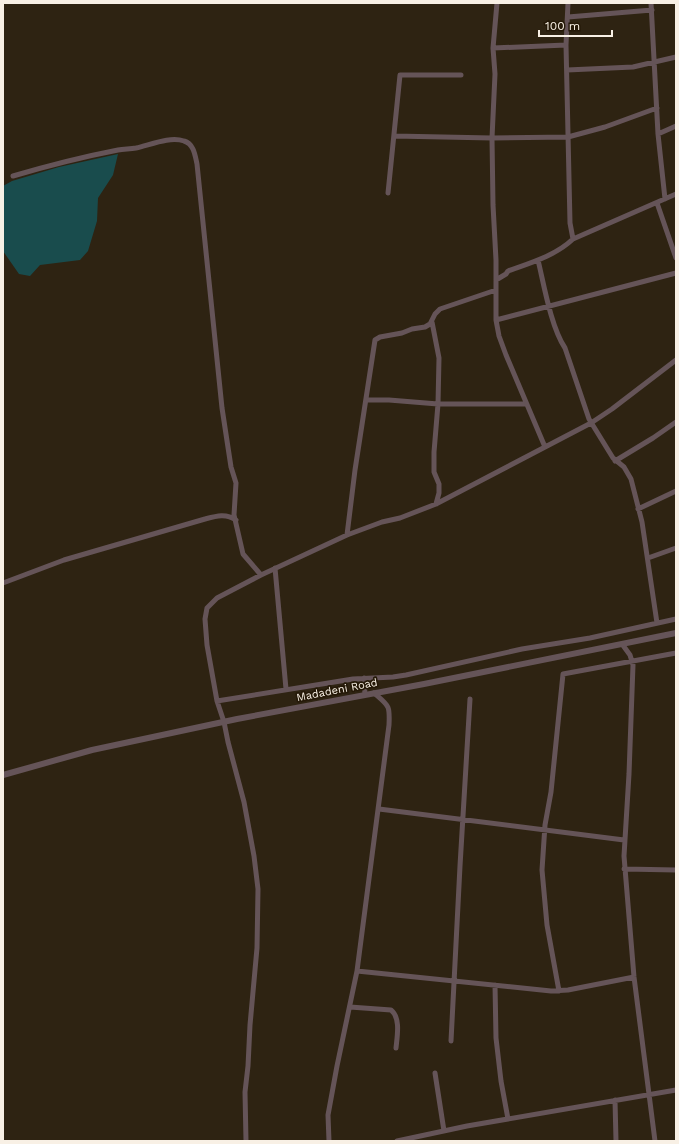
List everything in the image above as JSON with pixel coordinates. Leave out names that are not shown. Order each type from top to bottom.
[{"type":"street","points":[[497,3],[493,48],[495,74],[492,138],[496,320],[499,336],[545,447]]},
{"type":"street","points":[[568,3],[566,45],[570,223],[573,239]]},
{"type":"street","points":[[651,3],[658,134],[665,199]]},
{"type":"street","points":[[568,17],[652,10]]},
{"type":"street","points":[[493,48],[566,45]]},
{"type":"street","points":[[567,70],[633,66],[654,63],[676,57]]},
{"type":"street","points":[[388,193],[400,76],[461,75]]},
{"type":"street","points":[[394,136],[492,138],[568,137],[605,127],[657,108]]},
{"type":"street","points":[[658,134],[676,126]]},
{"type":"street","points":[[12,176],[85,157],[165,141],[185,141],[191,146],[194,152],[198,171],[222,408],[231,467],[236,483],[234,508],[243,554],[261,575]]},
{"type":"street","points":[[496,280],[508,271],[538,260],[565,247],[573,239],[676,194]]},
{"type":"street","points":[[657,203],[676,258]]},
{"type":"street","points":[[538,260],[561,341],[566,348],[591,423],[615,461],[627,470],[638,509],[648,558],[657,623]]},
{"type":"street","points":[[496,320],[676,273]]},
{"type":"street","points":[[436,504],[439,493],[439,484],[434,472],[434,452],[438,404],[439,358],[432,322],[435,314],[440,309],[496,290]]},
{"type":"street","points":[[347,535],[374,344],[377,338],[396,335],[412,329],[425,327],[432,322]]},
{"type":"street","points":[[246,1141],[245,1092],[257,948],[258,889],[254,856],[244,802],[224,722],[217,701],[206,645],[205,613],[207,608],[217,598],[275,568],[347,535],[382,522],[400,518],[436,504],[591,423],[612,409],[676,360]]},
{"type":"street","points":[[367,400],[389,400],[438,404],[526,404]]},
{"type":"street","points":[[615,461],[676,422]]},
{"type":"street","points":[[638,509],[676,491]]},
{"type":"street","points":[[3,583],[64,560],[205,518],[227,516],[236,520]]},
{"type":"street","points":[[648,558],[676,548]]},
{"type":"street","points":[[275,568],[286,689]]},
{"type":"street","points":[[217,701],[364,678],[393,678],[438,669],[488,656],[605,636],[676,619]]},
{"type":"street","name":"Madadeni Road","points":[[3,774],[92,750],[224,722],[676,633]]},
{"type":"street","points":[[622,644],[633,662],[629,774],[624,840],[624,869],[634,977],[655,1141]]},
{"type":"street","points":[[559,991],[547,925],[542,870],[563,674],[676,654]]},
{"type":"street","points":[[364,678],[365,695]]},
{"type":"street","points":[[329,1141],[328,1115],[357,971],[379,809],[390,712],[388,705],[374,693]]},
{"type":"street","points":[[451,1041],[470,698]]},
{"type":"street","points":[[379,809],[624,840]]},
{"type":"street","points":[[624,869],[676,870]]},
{"type":"street","points":[[357,971],[559,991],[634,977]]},
{"type":"street","points":[[495,985],[496,1038],[501,1081],[508,1119]]},
{"type":"street","points":[[350,1007],[391,1010],[397,1019],[396,1048]]},
{"type":"street","points":[[435,1074],[444,1131]]},
{"type":"street","points":[[397,1141],[508,1119],[676,1090]]},
{"type":"street","points":[[615,1100],[616,1141]]},
{"type":"water","points":[[118,154],[113,175],[98,198],[97,221],[88,251],[80,260],[40,265],[30,276],[19,274],[3,251],[3,186],[12,181],[59,167]]}]
